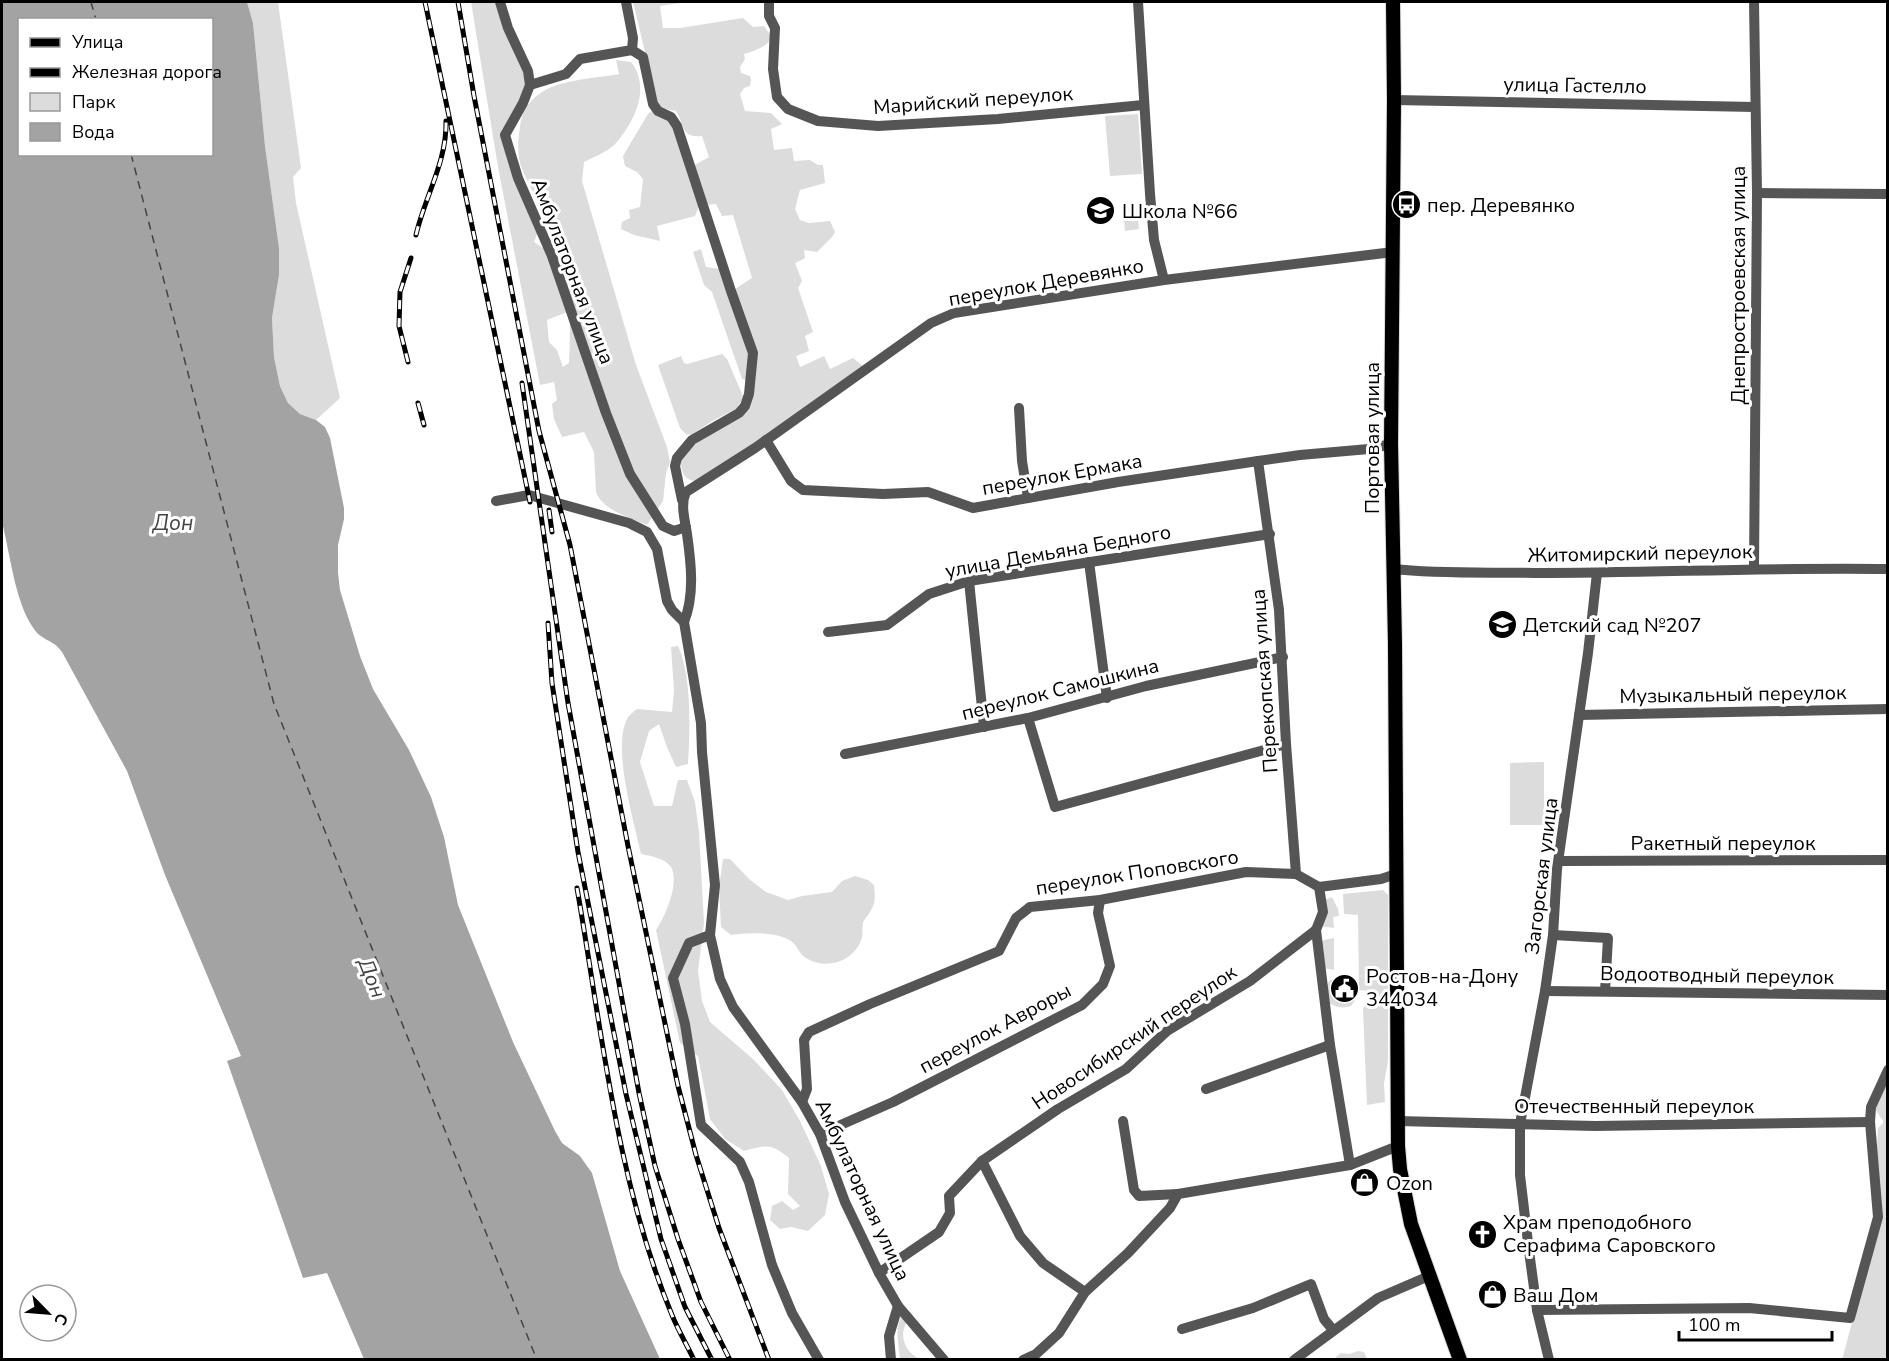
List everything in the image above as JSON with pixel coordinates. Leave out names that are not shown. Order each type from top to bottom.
[{"type":"main road","name":"Портовая улица","points":[[1392,2],[1394,100],[1391,444],[1395,644],[1398,1146],[1410,1224],[1460,1359]]},
{"type":"street","points":[[500,2],[508,28],[528,71],[530,85],[566,74],[580,59],[632,50],[633,38],[626,2]]},
{"type":"street","name":"Марийский переулок","points":[[769,2],[769,16],[775,28],[773,69],[777,97],[788,109],[818,121],[878,126],[1143,105]]},
{"type":"street","points":[[1138,2],[1143,105],[1154,240],[1164,280]]},
{"type":"street","name":"Днепростроевская улица","points":[[1754,2],[1757,193],[1754,569]]},
{"type":"street","name":"Амбулаторная улица","points":[[632,50],[643,57],[653,104],[658,111],[671,117],[677,126],[753,353],[749,394],[745,405],[739,413],[692,440],[677,458],[675,466],[684,496],[689,551],[691,594],[684,622],[701,723],[715,885],[710,935],[720,979],[733,1007],[802,1102],[820,1134],[845,1202],[879,1273],[898,1306],[944,1359]]},
{"type":"street","name":"Амбулаторная улица","points":[[530,85],[505,135],[518,178],[552,256],[606,413],[630,474],[663,526],[674,531],[686,527]]},
{"type":"street","name":"улица Гастелло","points":[[1394,100],[1755,107]]},
{"type":"street","points":[[1757,193],[1887,194]]},
{"type":"street","name":"переулок Деревянко","points":[[684,496],[931,323],[954,313],[1164,280],[1393,252]]},
{"type":"street","points":[[1019,408],[1022,461],[1028,498]]},
{"type":"street","name":"переулок Ермака","points":[[766,440],[791,481],[803,490],[883,494],[928,492],[974,508],[1300,454],[1369,449],[1391,444]]},
{"type":"street","name":"Перекопская улица","points":[[1258,461],[1279,610],[1296,874]]},
{"type":"street","name":"Амбулаторная улица","points":[[496,501],[529,495],[629,523],[647,532],[657,549],[667,601],[684,622]]},
{"type":"street","name":"улица Демьяна Бедного","points":[[828,632],[887,625],[929,594],[969,581],[1270,534]]},
{"type":"street","points":[[1089,562],[1107,698]]},
{"type":"street","name":"Житомирский переулок","points":[[1393,569],[1445,572],[1597,573],[1754,569],[1887,569]]},
{"type":"street","name":"Загорская улица","points":[[1549,1359],[1537,1310],[1520,1175],[1520,1124],[1545,991],[1559,861],[1580,716],[1597,573]]},
{"type":"street","points":[[969,581],[984,727]]},
{"type":"street","name":"переулок Самошкина","points":[[845,754],[1028,718],[1146,686],[1283,657]]},
{"type":"street","name":"Музыкальный переулок","points":[[1580,716],[1887,709]]},
{"type":"street","points":[[1028,718],[1055,807],[1286,744]]},
{"type":"street","name":"Ракетный переулок","points":[[1559,861],[1887,860]]},
{"type":"street","name":"переулок Поповского","points":[[802,1102],[807,1089],[804,1040],[809,1032],[870,1004],[999,951],[1016,918],[1030,907],[1100,900],[1246,872],[1296,874]]},
{"type":"street","points":[[1296,874],[1319,887],[1381,879],[1396,874]]},
{"type":"street","points":[[1319,887],[1323,912],[1317,930],[1330,1045],[1350,1165]]},
{"type":"street","name":"переулок Авроры","points":[[820,1134],[894,1102],[1082,1005],[1102,984],[1110,966],[1101,934],[1098,913],[1100,900]]},
{"type":"street","name":"Новосибирский переулок","points":[[879,1273],[939,1232],[950,1213],[949,1196],[982,1161],[1058,1109],[1126,1069],[1167,1031],[1250,981],[1317,930]]},
{"type":"street","points":[[710,935],[688,943],[673,978],[685,1024],[701,1125],[740,1162],[749,1182],[772,1265],[792,1313],[819,1359]]},
{"type":"street","points":[[1552,935],[1608,938],[1605,991]]},
{"type":"street","name":"Водоотводный переулок","points":[[1545,991],[1887,995]]},
{"type":"street","points":[[1206,1089],[1330,1045]]},
{"type":"street","points":[[1537,1310],[1749,1308],[1850,1318],[1878,1217],[1870,1122],[1871,1107],[1887,1070]]},
{"type":"street","points":[[1123,1121],[1134,1190],[1138,1196],[1178,1194],[1350,1165],[1398,1146]]},
{"type":"street","name":"Отечественный переулок","points":[[1398,1121],[1595,1126],[1870,1122]]},
{"type":"street","points":[[982,1161],[1020,1236],[1043,1263],[1085,1292]]},
{"type":"street","points":[[1023,1359],[1036,1354],[1059,1333],[1085,1292],[1128,1253],[1170,1208],[1178,1194]]},
{"type":"street","points":[[1294,1359],[1378,1298],[1430,1276]]},
{"type":"street","points":[[1182,1329],[1253,1308],[1311,1284],[1324,1319],[1333,1330]]},
{"type":"street","points":[[891,1359],[890,1336],[898,1306]]},
{"type":"green space","points":[[247,2],[278,2],[301,168],[293,177],[296,203],[340,398],[316,420],[300,414],[288,403],[280,386],[274,357],[272,318],[279,275],[279,248],[265,146],[253,23]]},
{"type":"green space","points":[[471,2],[500,2],[530,85],[505,135],[540,227],[534,242],[546,250],[567,312],[547,320],[549,342],[557,350],[563,367],[569,363],[570,314],[567,281],[554,233],[520,163],[518,145],[520,127],[525,111],[533,99],[545,91],[573,81],[619,74],[616,60],[631,62],[637,72],[640,93],[629,125],[613,146],[584,162],[582,181],[636,365],[667,447],[670,462],[666,473],[663,501],[647,525],[618,513],[599,498],[596,492],[594,452],[584,432],[562,437],[554,419],[552,404],[557,400],[554,382],[540,385],[498,167]]},
{"type":"green space","points":[[633,2],[686,2],[660,6],[663,28],[680,28],[743,18],[753,27],[764,26],[772,37],[763,46],[744,54],[745,59],[740,67],[741,73],[750,76],[751,80],[750,86],[744,88],[740,94],[745,111],[771,113],[782,124],[771,129],[774,150],[792,148],[794,161],[810,160],[823,165],[825,183],[800,190],[795,209],[800,220],[809,223],[830,221],[835,232],[817,252],[804,250],[805,258],[795,263],[802,281],[798,288],[813,332],[805,336],[809,351],[796,356],[800,367],[824,356],[830,369],[853,358],[862,365],[862,369],[765,437],[696,481],[688,479],[684,474],[681,460],[710,432],[740,416],[754,380],[735,289],[752,278],[733,215],[722,216],[716,204],[706,205],[693,166],[709,157],[702,136],[687,133],[676,111],[660,108],[657,102]]},
{"type":"green space","points":[[653,110],[669,119],[675,128],[699,206],[695,216],[657,226],[660,241],[634,235],[621,229],[622,222],[630,218],[629,210],[640,207],[643,179],[637,172],[625,166],[623,156],[648,114]]},
{"type":"green space","points":[[1138,114],[1142,174],[1110,176],[1105,116]]},
{"type":"green space","points":[[1137,207],[1139,229],[1125,231],[1123,209]]},
{"type":"green space","points":[[701,249],[706,267],[720,269],[749,353],[746,380],[742,379],[712,292],[704,285],[693,252]]},
{"type":"green space","points":[[722,354],[727,359],[743,396],[742,400],[736,409],[691,435],[686,434],[680,428],[658,365],[681,356],[687,364]]},
{"type":"green space","points":[[678,646],[683,658],[688,688],[688,764],[676,767],[659,724],[649,731],[640,762],[654,806],[672,806],[678,780],[687,780],[695,802],[704,923],[698,971],[702,1001],[710,1022],[754,1060],[782,1090],[800,1121],[821,1166],[829,1194],[825,1215],[808,1231],[791,1227],[780,1229],[770,1220],[772,1206],[782,1201],[793,1210],[800,1206],[788,1194],[789,1158],[768,1147],[744,1151],[725,1139],[710,1119],[698,1056],[680,1043],[656,930],[673,891],[673,874],[671,867],[665,861],[641,854],[626,785],[622,748],[627,719],[637,709],[672,712],[674,691],[671,647]]},
{"type":"green space","points":[[1544,762],[1544,825],[1510,825],[1510,763]]},
{"type":"green space","points":[[723,859],[730,859],[749,879],[766,892],[788,900],[832,892],[842,881],[855,876],[868,880],[874,885],[875,899],[872,909],[864,920],[859,945],[847,958],[822,964],[806,958],[793,943],[785,938],[762,934],[731,935],[721,927],[719,887]]},
{"type":"green space","points":[[1383,890],[1388,895],[1388,1061],[1384,1084],[1385,1102],[1367,1105],[1363,1009],[1368,998],[1368,991],[1359,990],[1358,915],[1344,914],[1343,894]]},
{"type":"green space","points":[[1332,897],[1339,916],[1333,917],[1334,928],[1319,926],[1322,901]]},
{"type":"green space","points":[[1334,938],[1334,970],[1323,968],[1321,942]]},
{"type":"green space","points":[[1330,980],[1334,980],[1335,1000],[1355,1000],[1351,1006],[1339,1007],[1327,1002],[1326,987]]},
{"type":"green space","points":[[1887,1080],[1887,1352],[1885,1359],[1842,1360],[1880,1218],[1876,1164],[1878,1128],[1883,1121],[1875,1109]]},
{"type":"green space","points":[[902,1316],[907,1322],[903,1333],[905,1344],[911,1353],[920,1359],[900,1359],[898,1331]]},
{"type":"green space","points":[[1364,1352],[1367,1359],[1337,1359],[1336,1357],[1341,1353],[1349,1354]]},
{"type":"water","name":"Дон","points":[[2,2],[247,2],[253,23],[265,146],[279,248],[279,275],[272,318],[274,357],[280,386],[288,403],[300,414],[316,420],[325,427],[330,438],[344,508],[338,545],[340,590],[360,656],[373,689],[409,750],[431,797],[444,837],[458,905],[513,1042],[562,1143],[580,1156],[592,1173],[620,1271],[660,1359],[364,1359],[327,1273],[303,1278],[227,1061],[241,1056],[165,875],[127,771],[62,652],[40,636],[27,618],[14,577],[2,522]]},
{"type":"ferry route","points":[[91,2],[95,18]]},
{"type":"ferry route","points":[[132,156],[274,704],[537,1360]]},
{"type":"railway","points":[[425,2],[530,502]]},
{"type":"railway","points":[[458,2],[539,431],[570,545],[628,846],[678,1086],[696,1155],[719,1228],[769,1360]]},
{"type":"railway","points":[[416,235],[443,151],[446,121]]},
{"type":"railway","points":[[408,362],[399,326],[400,292],[411,258]]},
{"type":"railway","points":[[522,383],[568,703],[639,1093],[655,1166],[678,1239],[701,1302],[730,1360]]},
{"type":"railway","points":[[418,403],[424,425]]},
{"type":"railway","points":[[549,510],[552,532]]},
{"type":"railway","points":[[548,623],[552,683],[578,852],[626,1094],[661,1239],[685,1307],[712,1360]]},
{"type":"railway","points":[[577,888],[613,1104],[637,1211],[672,1315],[694,1360]]},
{"type":"place","name":"пер. Деревянко","points":[[1406,205]]},
{"type":"place","name":"Школа №66","points":[[1101,211]]},
{"type":"place","name":"Детский сад №207","points":[[1502,625]]},
{"type":"place","name":"Ростов-на-Дону 344034","points":[[1345,988]]},
{"type":"place","name":"Ozon","points":[[1365,1183]]},
{"type":"place","name":"Храм преподобного Серафима Саровского","points":[[1482,1234]]},
{"type":"place","name":"Ваш Дом","points":[[1492,1295]]}]
